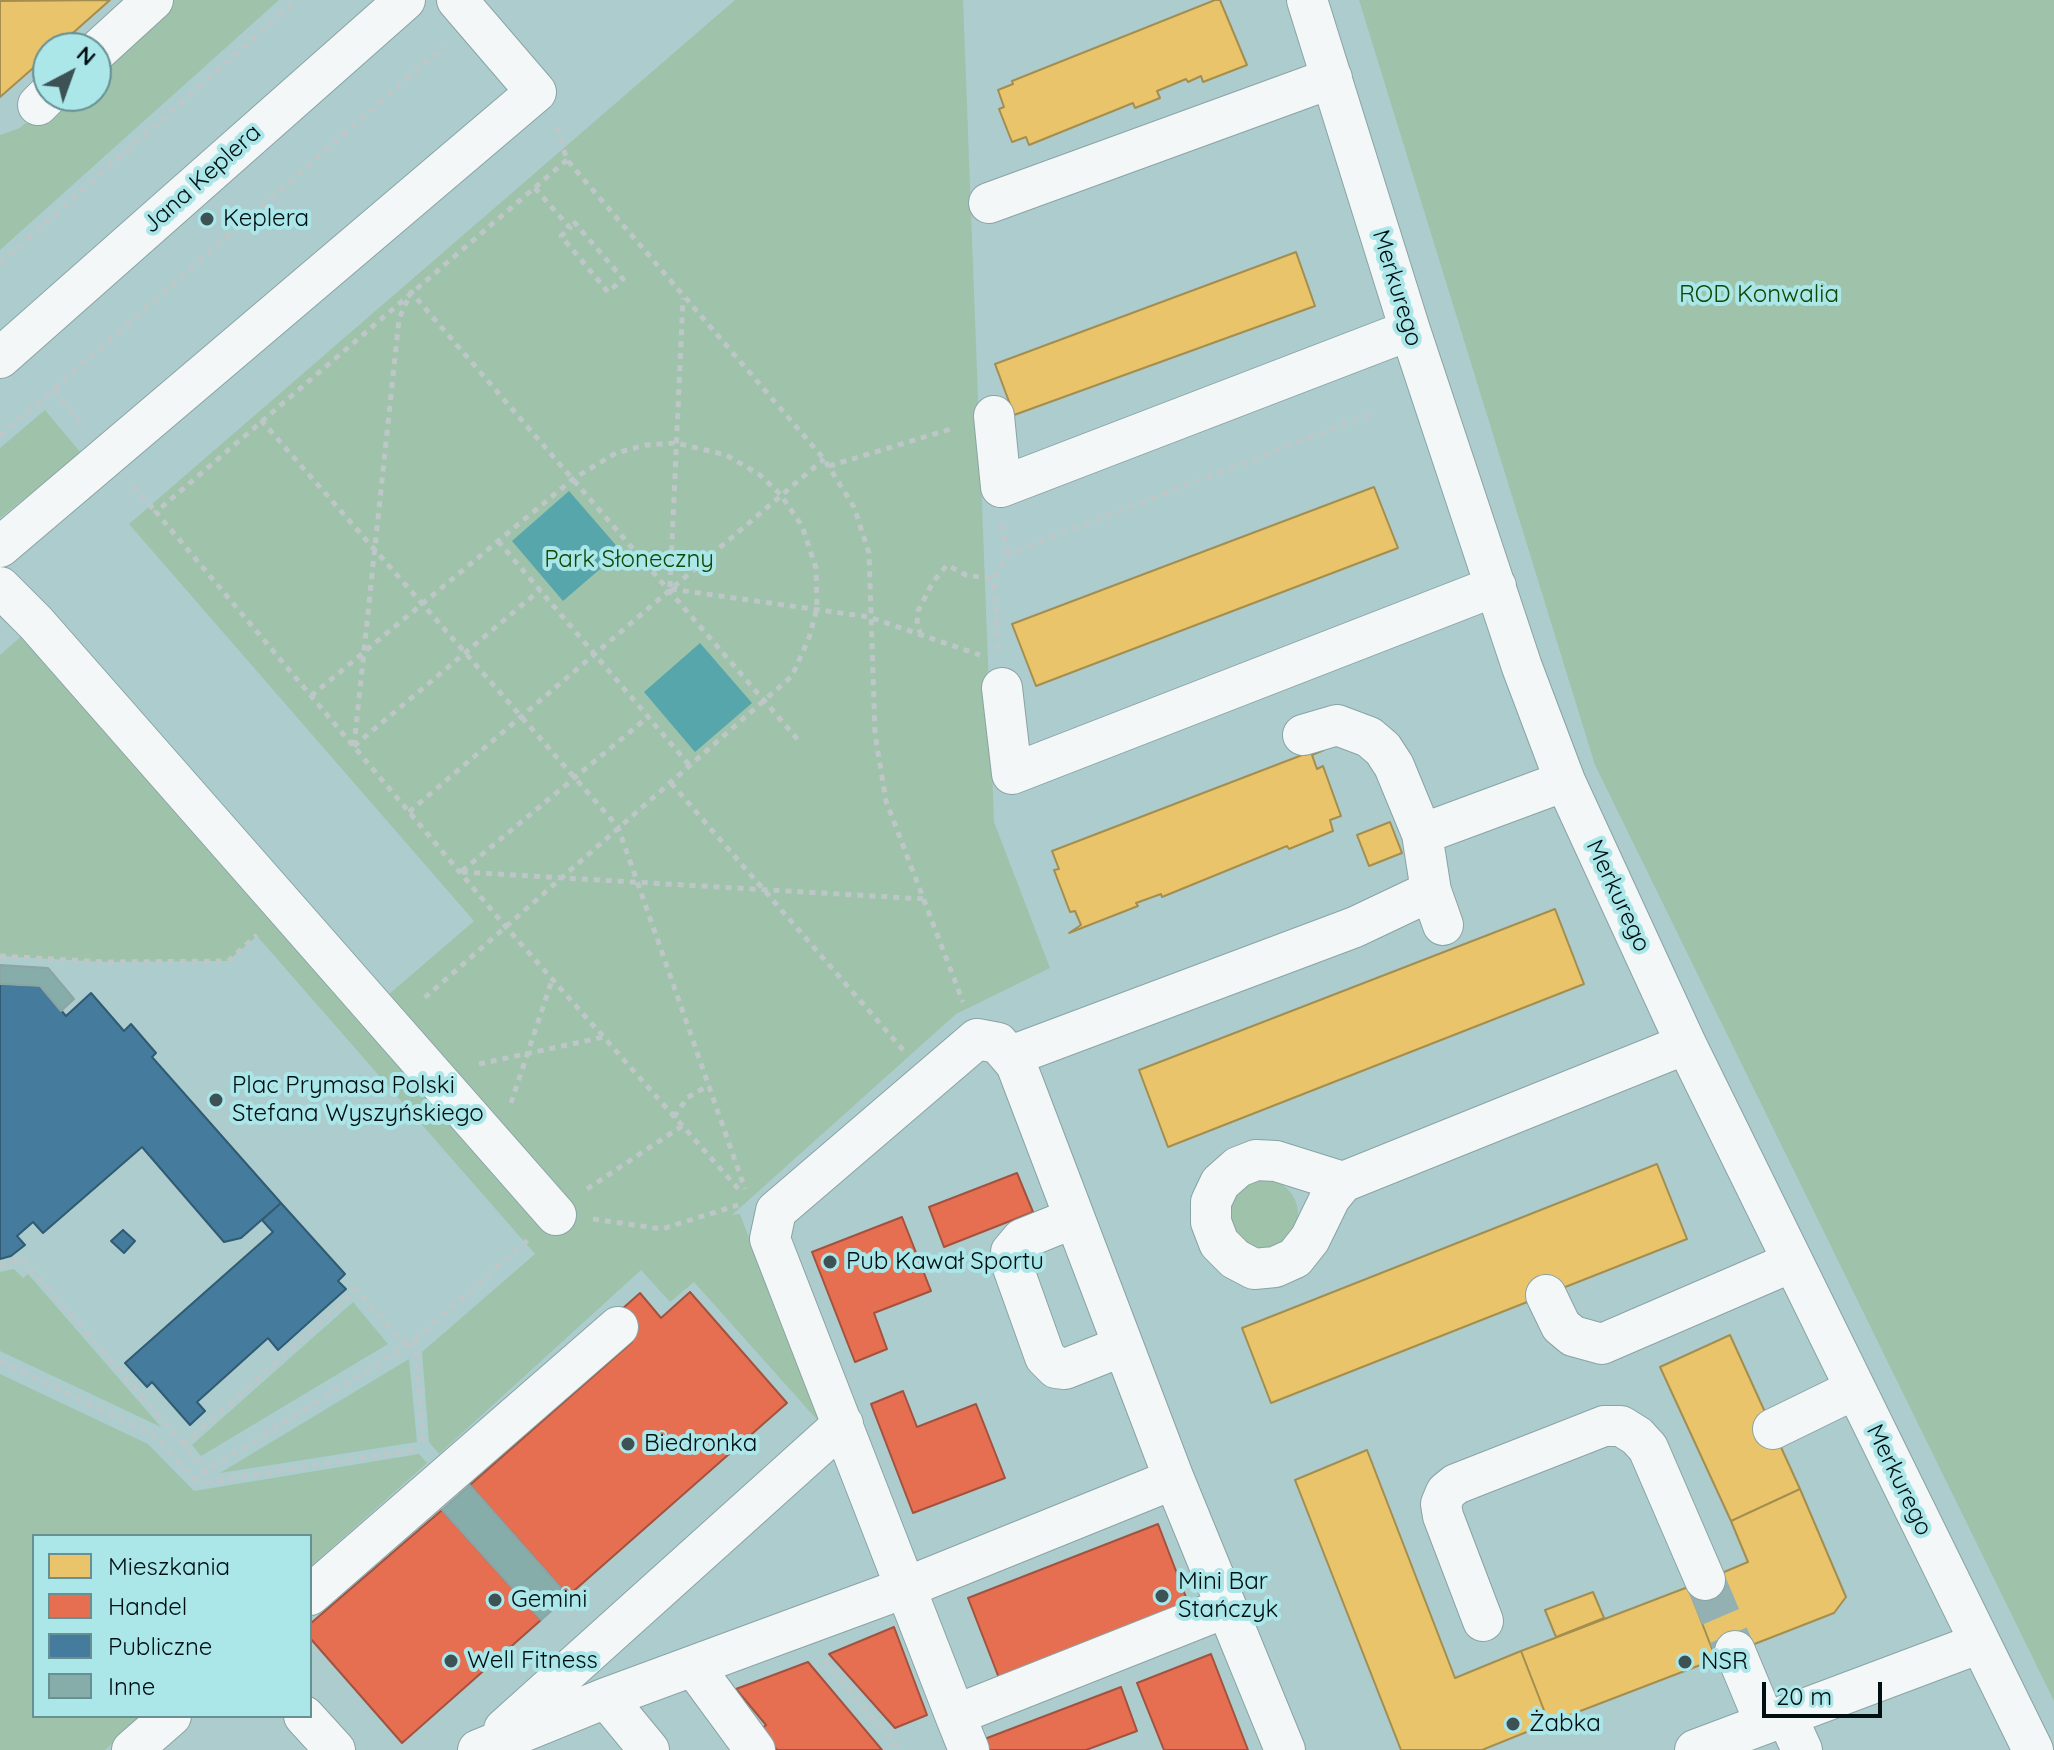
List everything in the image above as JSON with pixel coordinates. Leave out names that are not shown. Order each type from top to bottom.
[{"type":"street","points":[[112,37],[153,0]]},
{"type":"street","name":"Jana Keplera","points":[[0,358],[405,0]]},
{"type":"street","name":"Merkurego","points":[[1307,0],[1410,330],[1565,781],[1686,1044],[2033,1750]]},
{"type":"street","points":[[0,547],[536,92],[466,10]]},
{"type":"street","points":[[989,203],[1332,78]]},
{"type":"street","points":[[994,416],[1001,487],[1410,330]]},
{"type":"street","points":[[1001,675],[1012,774],[1496,586]]},
{"type":"street","points":[[0,587],[556,1215]]},
{"type":"street","points":[[1011,1056],[1355,927],[1437,908],[1422,834],[1394,766],[1383,749],[1369,737],[1337,725],[1303,735]]},
{"type":"street","points":[[1422,834],[1565,781]]},
{"type":"street","points":[[1225,1608],[962,1732],[770,1239],[776,1211],[971,1042],[989,1040],[1011,1056],[1174,1479],[1285,1750]]},
{"type":"street","points":[[1343,1182],[1686,1044]]},
{"type":"street","points":[[1074,1218],[1022,1239],[1011,1252],[1011,1262],[1045,1357],[1056,1368],[1065,1369],[1123,1346]]},
{"type":"street","points":[[1546,1295],[1561,1326],[1581,1340],[1602,1344],[1792,1262]]},
{"type":"street","points":[[312,1593],[618,1327]]},
{"type":"street","points":[[1773,1429],[1855,1389]]},
{"type":"street","points":[[501,1745],[843,1424]]},
{"type":"street","points":[[1483,1621],[1443,1516],[1441,1504],[1446,1492],[1456,1484],[1604,1426],[1621,1426],[1648,1448],[1705,1580]]},
{"type":"street","points":[[501,1745],[606,1698],[907,1587],[1174,1479]]},
{"type":"street","points":[[1695,1750],[1785,1729],[1980,1643]]},
{"type":"street","points":[[1735,1651],[1785,1729]]},
{"type":"street","points":[[694,1667],[755,1750]]},
{"type":"street","points":[[606,1698],[649,1750]]},
{"type":"street","points":[[132,1750],[169,1718]]},
{"type":"street","points":[[306,1718],[335,1750]]},
{"type":"path","points":[[0,263],[297,0]]},
{"type":"path","points":[[0,436],[466,10]]},
{"type":"path","points":[[749,1201],[506,927],[156,512],[567,160],[824,459],[854,507],[869,553],[875,734],[886,801],[969,1016]]},
{"type":"path","points":[[535,188],[570,228]]},
{"type":"path","points":[[575,223],[623,279],[608,292],[561,236],[570,228],[575,223]]},
{"type":"path","points":[[411,292],[799,741]]},
{"type":"path","points":[[354,746],[399,319],[411,292]]},
{"type":"path","points":[[670,589],[683,297]]},
{"type":"path","points":[[1001,675],[994,579],[1008,554],[1376,412]]},
{"type":"path","points":[[829,466],[994,416]]},
{"type":"path","points":[[261,420],[618,827],[749,1201]]},
{"type":"path","points":[[311,696],[573,479],[616,453],[646,445],[676,443],[726,455],[760,475],[781,495],[802,526],[816,568],[817,608],[809,638],[792,676],[391,1028]]},
{"type":"path","points":[[409,812],[824,459]]},
{"type":"path","points":[[498,541],[690,766]]},
{"type":"path","points":[[921,635],[917,624],[921,603],[947,565],[966,575],[994,579]]},
{"type":"path","points":[[670,589],[869,617],[921,635],[1001,675]]},
{"type":"path","points":[[354,746],[540,590]]},
{"type":"path","points":[[461,872],[648,717]]},
{"type":"path","points":[[671,783],[904,1051]]},
{"type":"path","points":[[461,872],[924,899]]},
{"type":"path","points":[[0,956],[105,962],[228,961],[286,909]]},
{"type":"path","points":[[497,1149],[552,979]]},
{"type":"path","points":[[431,1075],[604,1037]]},
{"type":"path","points":[[674,1117],[687,1098],[709,1085]]},
{"type":"path","points":[[193,1479],[407,1346],[574,1197],[682,1126]]},
{"type":"path","points":[[556,1215],[662,1229],[749,1201]]},
{"type":"path","points":[[0,1266],[21,1258],[206,1470]]},
{"type":"path","points":[[184,1445],[356,1290],[407,1346]]},
{"type":"path","points":[[0,1361],[155,1435],[193,1479],[208,1482],[423,1448],[415,1340]]},
{"type":"path","points":[[798,1628],[900,1750]]},
{"type":"green space","points":[[163,0],[279,0],[0,250],[0,135],[20,128],[38,112],[112,112],[112,46]]},
{"type":"green space","name":"Park Słoneczny","points":[[735,0],[963,0],[994,822],[1050,968],[956,1014],[732,1215],[740,1214],[820,1423],[694,1282],[670,1302],[641,1270],[439,1454],[429,1442],[422,1352],[535,1254],[257,936],[228,961],[105,962],[0,956],[0,655],[36,623],[373,1008],[474,921],[129,524]]},
{"type":"green space","name":"ROD Konwalia","points":[[1359,0],[2054,0],[2054,1701],[1595,765]]},
{"type":"green space","points":[[45,410],[81,453],[0,518],[0,448]]},
{"type":"green space","points":[[1256,1179],[1270,1179],[1292,1194],[1298,1214],[1296,1227],[1288,1239],[1270,1249],[1256,1249],[1234,1234],[1228,1221],[1228,1207],[1243,1185]]},
{"type":"green space","points":[[14,1269],[23,1278],[28,1274],[161,1427],[0,1351],[0,1272]]},
{"type":"green space","points":[[353,1302],[388,1344],[201,1456],[192,1445]]},
{"type":"green space","points":[[409,1359],[417,1442],[220,1473]]},
{"type":"green space","points":[[0,1374],[148,1444],[194,1491],[419,1454],[427,1463],[312,1565],[312,1534],[32,1534],[32,1718],[141,1718],[105,1750],[0,1750]]},
{"type":"water","points":[[569,491],[621,551],[563,601],[512,541]]},
{"type":"water","points":[[700,643],[752,703],[695,752],[644,692]]},
{"type":"building: Mieszkania","points":[[110,0],[74,32],[32,32],[32,69],[0,97],[0,1]]},
{"type":"building: Mieszkania","points":[[1220,0],[1247,65],[1203,82],[1201,76],[1188,82],[1186,79],[1157,91],[1160,98],[1135,108],[1133,103],[1029,145],[1026,137],[1012,142],[999,109],[1004,107],[998,90],[1013,84],[1012,81]]},
{"type":"building: Mieszkania","points":[[1296,252],[1315,306],[1014,415],[995,364]]},
{"type":"building: Mieszkania","points":[[1374,487],[1398,548],[1036,686],[1012,624]]},
{"type":"building: Mieszkania","points":[[1323,747],[1324,750],[1312,755],[1317,769],[1323,766],[1341,816],[1330,820],[1333,831],[1289,849],[1287,846],[1162,897],[1161,894],[1136,903],[1138,906],[1069,933],[1081,925],[1075,911],[1070,912],[1054,870],[1059,869],[1052,851]]},
{"type":"building: Mieszkania","points":[[1390,822],[1402,853],[1369,866],[1357,835]]},
{"type":"building: Mieszkania","points":[[1555,909],[1584,984],[1168,1147],[1139,1070]]},
{"type":"building: Mieszkania","points":[[1657,1164],[1687,1239],[1271,1403],[1242,1328]]},
{"type":"building: Mieszkania","points":[[1730,1335],[1800,1489],[1731,1521],[1660,1367]]},
{"type":"building: Mieszkania","points":[[1367,1450],[1455,1678],[1521,1651],[1549,1723],[1482,1750],[1401,1750],[1295,1480]]},
{"type":"building: Mieszkania","points":[[1800,1489],[1846,1597],[1834,1613],[1716,1659],[1688,1587],[1748,1562],[1731,1521]]},
{"type":"building: Mieszkania","points":[[1688,1587],[1716,1659],[1549,1723],[1521,1651]]},
{"type":"building: Mieszkania","points":[[1593,1592],[1604,1618],[1556,1637],[1545,1610]]},
{"type":"building: Handel","points":[[1017,1173],[1033,1212],[944,1247],[929,1207]]},
{"type":"building: Handel","points":[[902,1217],[931,1291],[874,1313],[887,1349],[855,1362],[812,1252]]},
{"type":"building: Handel","name":"Biedronka","points":[[690,1292],[787,1403],[568,1596],[470,1485],[632,1342],[612,1318],[640,1293],[661,1318]]},
{"type":"building: Handel","points":[[903,1391],[917,1427],[976,1404],[1005,1478],[913,1513],[871,1404]]},
{"type":"building: Handel","points":[[442,1510],[541,1620],[402,1743],[312,1640],[312,1622]]},
{"type":"building: Handel","points":[[1158,1524],[1189,1605],[999,1678],[968,1598]]},
{"type":"building: Handel","points":[[894,1627],[927,1715],[895,1728],[829,1654]]},
{"type":"building: Handel","points":[[1211,1654],[1248,1750],[1164,1750],[1137,1683]]},
{"type":"building: Handel","points":[[808,1662],[882,1750],[777,1750],[760,1730],[766,1725],[736,1689]]},
{"type":"building: Handel","points":[[1121,1687],[1137,1731],[1086,1750],[977,1750],[974,1743]]},
{"type":"building: Publiczne","points":[[0,984],[40,986],[66,1016],[91,993],[124,1031],[131,1024],[156,1053],[152,1057],[281,1203],[241,1238],[224,1242],[142,1147],[43,1233],[33,1222],[17,1236],[25,1245],[11,1256],[0,1259]]},
{"type":"building: Publiczne","points":[[281,1203],[345,1274],[338,1281],[346,1289],[278,1350],[268,1338],[197,1402],[205,1411],[190,1425],[152,1382],[147,1387],[125,1363],[273,1232],[262,1220]]},
{"type":"building: Publiczne","points":[[123,1230],[135,1241],[124,1253],[111,1241]]},
{"type":"building: Inne","points":[[0,965],[48,968],[74,999],[61,1011],[40,986],[0,984]]},
{"type":"building: Inne","points":[[470,1485],[568,1596],[541,1620],[442,1510]]},
{"type":"tunnel","points":[[1705,1580],[1735,1651]]},
{"type":"place","name":"Keplera","points":[[207,219]]},
{"type":"place","name":"Plac Prymasa Polski Stefana Wyszyńskiego","points":[[216,1100]]},
{"type":"place","name":"Pub Kawał Sportu","points":[[830,1262]]},
{"type":"place","name":"Biedronka","points":[[628,1444]]},
{"type":"place","name":"Mini Bar Stańczyk","points":[[1162,1596]]},
{"type":"place","name":"Gemini","points":[[495,1600]]},
{"type":"place","name":"Well Fitness","points":[[451,1661]]},
{"type":"place","name":"NSR","points":[[1685,1662]]},
{"type":"place","name":"Żabka","points":[[1513,1724]]}]
